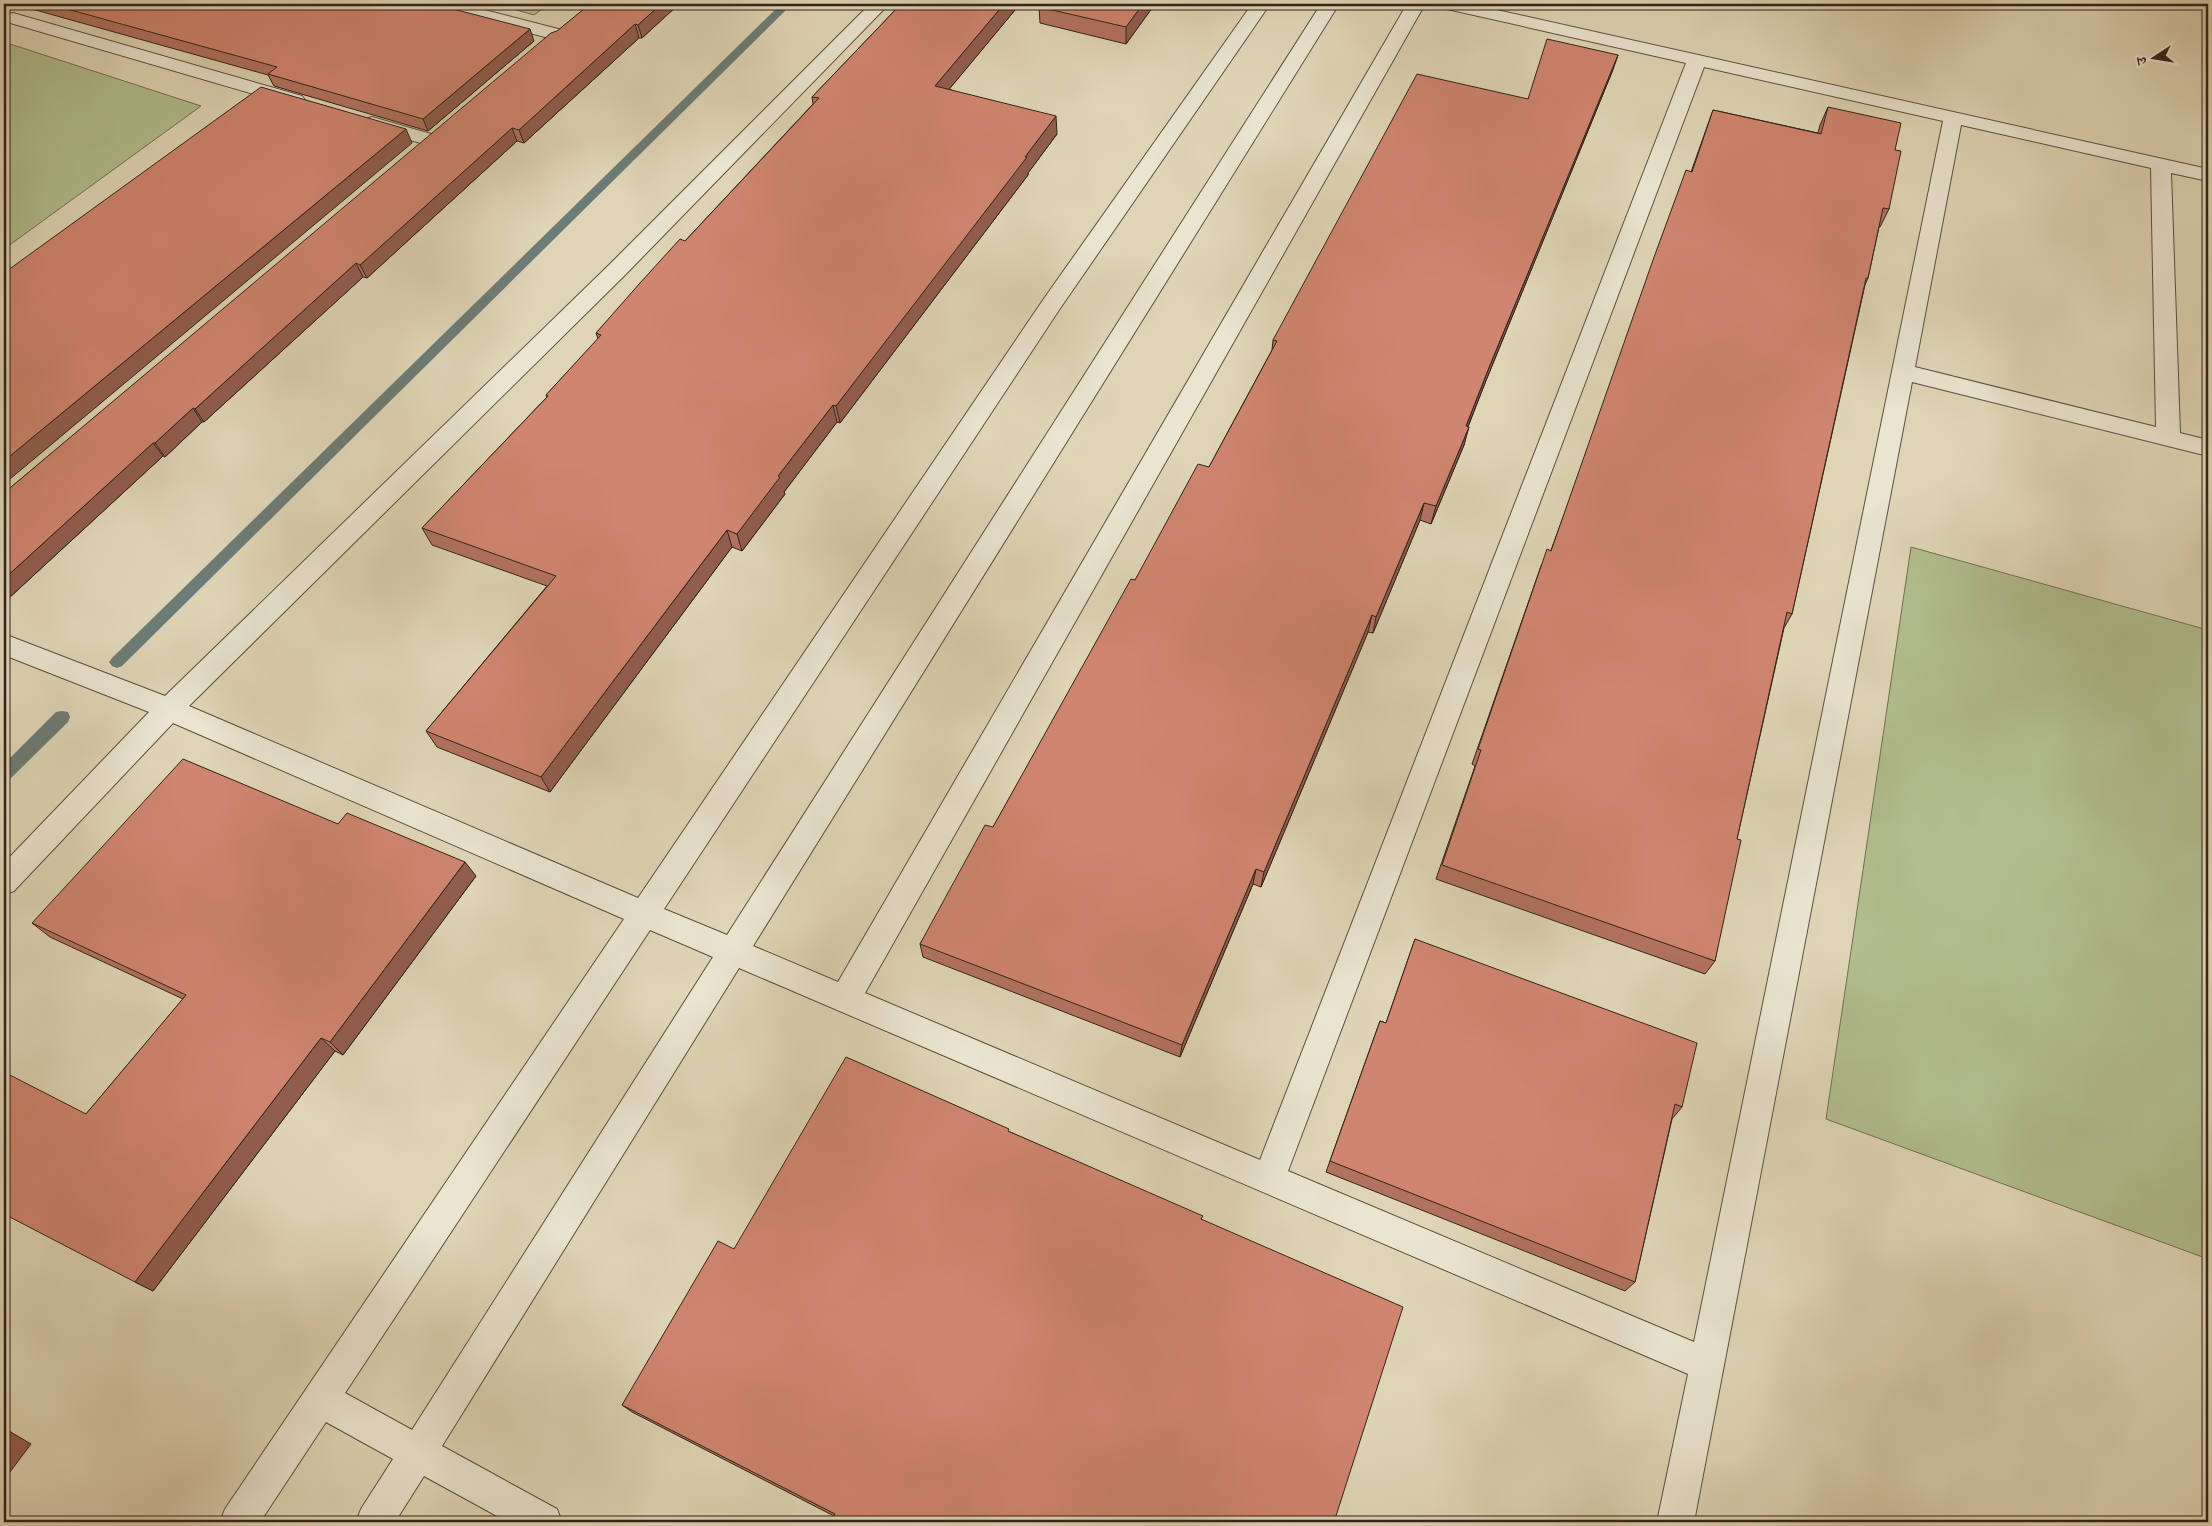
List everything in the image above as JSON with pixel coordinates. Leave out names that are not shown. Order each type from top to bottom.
[{"type":"street","points":[[8,20],[35,4]]},
{"type":"street","points":[[441,4],[556,34]]},
{"type":"street","points":[[4,882],[169,709],[618,268],[880,4]]},
{"type":"street","points":[[238,1522],[1051,305],[1261,4]]},
{"type":"street","points":[[374,1522],[1330,4]]},
{"type":"street","points":[[844,999],[1416,4]]},
{"type":"street","points":[[1447,4],[2208,175]]},
{"type":"street","points":[[8,20],[257,97],[311,105]]},
{"type":"street","points":[[1270,1179],[1697,60]]},
{"type":"street","points":[[357,118],[430,140]]},
{"type":"street","points":[[1676,1522],[1953,118]]},
{"type":"street","points":[[2161,164],[2168,438]]},
{"type":"street","points":[[1903,372],[2208,448]]},
{"type":"street","points":[[4,644],[169,709],[733,952],[1707,1365]]},
{"type":"street","points":[[320,1399],[418,1453],[529,1519]]},
{"type":"green space","points":[[495,4],[549,4],[534,15]]},
{"type":"green space","points":[[4,42],[201,106],[4,249]]},
{"type":"green space","points":[[1911,547],[2208,630],[2208,1259],[1826,1119]]},
{"type":"building","points":[[49,4],[434,4],[530,29],[423,119],[268,74],[277,67]]},
{"type":"building","points":[[590,4],[661,4],[638,25],[635,24],[519,130],[512,128],[360,265],[356,263],[195,409],[193,408],[153,443],[4,579],[4,493],[551,33],[557,31]]},
{"type":"building","points":[[901,4],[1004,4],[935,86],[1056,116],[1025,157],[1027,157],[836,406],[833,405],[778,476],[780,477],[737,534],[727,530],[541,777],[426,731],[556,576],[422,528],[548,396],[546,395],[601,335],[596,333],[680,239],[685,241],[819,98],[812,97]]},
{"type":"building","points":[[1041,4],[1143,4],[1126,27],[1039,7]]},
{"type":"building","points":[[1547,39],[1618,55],[1490,365],[1466,426],[1469,427],[1436,506],[1424,503],[1376,617],[1372,615],[1264,872],[1256,869],[1182,1045],[920,944],[985,825],[993,827],[1131,579],[1135,580],[1198,464],[1209,467],[1277,341],[1273,340],[1417,74],[1528,99]]},
{"type":"building","points":[[261,87],[406,129],[4,461],[4,273]]},
{"type":"building","points":[[1828,107],[1901,123],[1895,150],[1901,151],[1889,209],[1883,208],[1868,278],[1866,278],[1792,614],[1787,612],[1737,839],[1741,840],[1715,961],[1442,865],[1481,750],[1478,749],[1547,549],[1551,551],[1686,170],[1692,172],[1713,110],[1821,134]]},
{"type":"building","points":[[183,759],[338,824],[347,813],[465,862],[330,1042],[321,1038],[135,1282],[4,1214],[4,1072],[86,1114],[186,995],[32,923]]},
{"type":"building","points":[[1415,939],[1697,1043],[1682,1107],[1675,1104],[1635,1282],[1330,1161],[1380,1021],[1386,1023]]},
{"type":"building","points":[[846,1057],[1009,1129],[1008,1131],[1203,1216],[1201,1219],[1403,1307],[1334,1522],[838,1522],[832,1519],[835,1514],[622,1405],[718,1241],[734,1249]]},
{"type":"waterway","points":[[117,662],[787,4]]},
{"type":"waterway","points":[[4,774],[62,717]]}]
